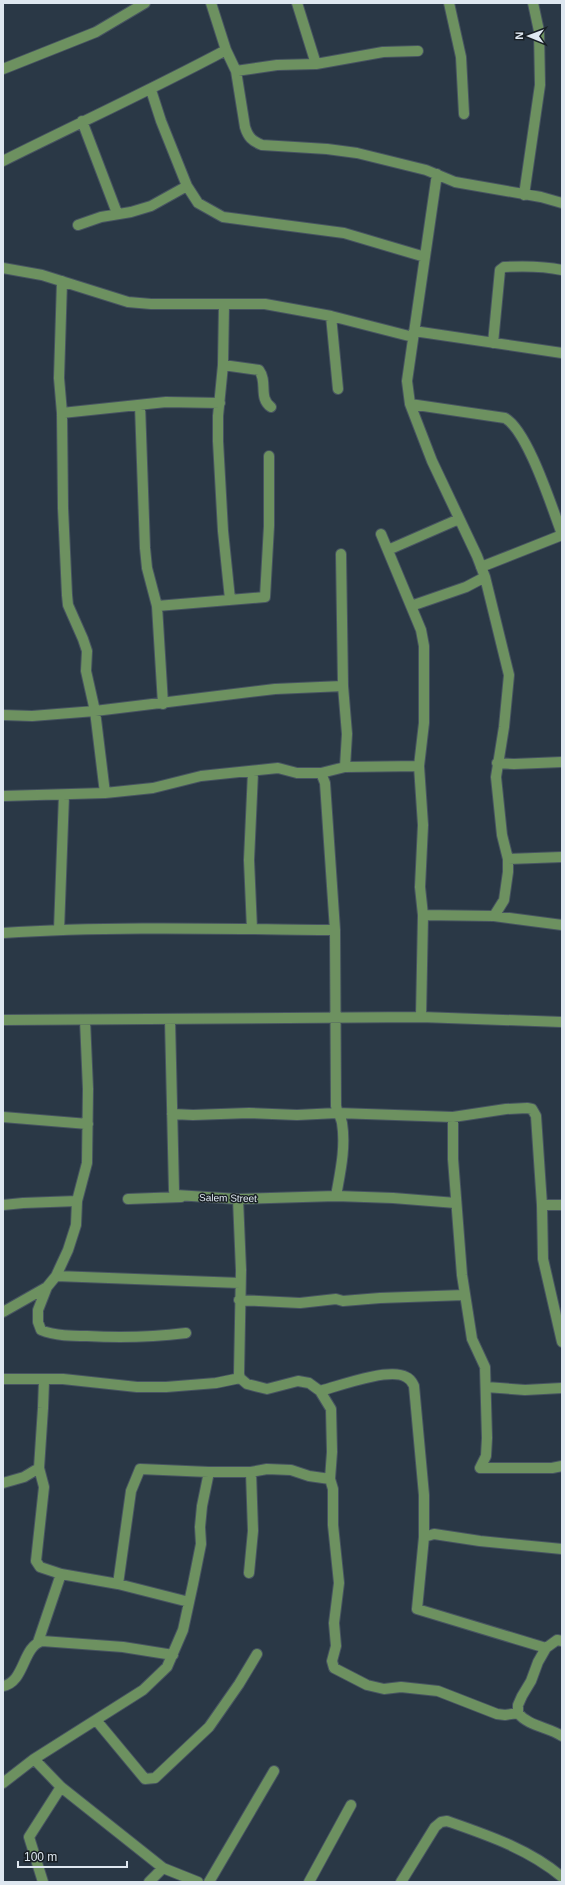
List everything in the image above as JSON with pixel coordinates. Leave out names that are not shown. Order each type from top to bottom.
[{"type":"street","points":[[3,68],[96,32],[145,3]]},
{"type":"street","points":[[211,3],[226,50],[236,71],[245,127],[248,136],[254,141],[262,145],[327,149],[357,153],[426,170],[455,182],[541,197],[562,203]]},
{"type":"street","points":[[297,3],[316,64]]},
{"type":"street","points":[[449,3],[461,57],[464,114]]},
{"type":"street","points":[[524,195],[540,85],[539,31],[532,3]]},
{"type":"street","points":[[3,162],[82,121],[151,90],[226,50]]},
{"type":"street","points":[[236,71],[277,65],[316,64],[384,52],[418,51]]},
{"type":"street","points":[[151,90],[161,121],[187,186],[198,203],[223,217],[344,232],[425,257]]},
{"type":"street","points":[[82,121],[117,213]]},
{"type":"street","points":[[437,174],[407,381],[410,404],[432,461],[485,577],[509,675],[504,727],[497,763],[496,777],[504,844],[508,859],[504,900],[494,916]]},
{"type":"street","points":[[78,224],[117,213],[131,212],[151,206],[187,186]]},
{"type":"street","points":[[493,343],[500,270],[504,267],[512,266],[543,267],[562,270]]},
{"type":"street","points":[[3,268],[42,275],[128,302],[151,304],[265,304],[331,316],[414,334],[562,353]]},
{"type":"street","points":[[62,281],[59,378],[62,413],[63,508],[67,600],[87,650],[86,671],[95,711],[105,793]]},
{"type":"street","points":[[224,304],[223,365],[218,434],[220,478],[230,598]]},
{"type":"street","points":[[331,316],[338,389]]},
{"type":"street","points":[[223,365],[259,370],[263,375],[264,399],[271,407]]},
{"type":"street","points":[[62,413],[113,406],[166,402],[220,403]]},
{"type":"street","points":[[410,404],[505,418],[512,422],[518,430],[540,475],[562,534],[481,567]]},
{"type":"street","points":[[140,405],[145,548],[147,568],[157,606],[163,704]]},
{"type":"street","points":[[157,606],[230,598],[264,597],[270,526],[269,456]]},
{"type":"street","points":[[388,550],[459,519]]},
{"type":"street","points":[[381,534],[421,630],[424,646],[424,723],[419,766],[423,825],[420,887],[423,916],[421,1017]]},
{"type":"street","points":[[341,554],[343,686],[347,734],[345,768]]},
{"type":"street","points":[[411,606],[466,587],[485,577]]},
{"type":"street","points":[[3,716],[32,716],[95,711],[163,704],[275,689],[343,686]]},
{"type":"street","points":[[497,763],[514,764],[562,762]]},
{"type":"street","points":[[3,796],[105,793],[153,788],[201,776],[253,772],[278,768],[298,773],[321,773],[345,768],[419,766]]},
{"type":"street","points":[[252,929],[249,860],[253,772]]},
{"type":"street","points":[[321,773],[325,783],[335,930],[336,1017],[334,1088],[337,1113],[342,1122],[342,1161],[336,1196]]},
{"type":"street","points":[[59,930],[64,795]]},
{"type":"street","points":[[508,859],[562,857]]},
{"type":"street","points":[[423,916],[494,916],[562,925]]},
{"type":"street","points":[[3,933],[59,930],[335,930]]},
{"type":"street","points":[[3,1020],[421,1017],[562,1022]]},
{"type":"street","points":[[85,1020],[88,1124],[87,1163],[77,1201],[76,1225],[68,1250],[56,1276],[47,1287],[38,1310],[38,1322],[41,1330],[46,1332],[75,1336],[134,1338],[186,1332]]},
{"type":"street","points":[[170,1020],[174,1191],[176,1195],[181,1197]]},
{"type":"street","points":[[172,1114],[193,1115],[249,1113],[297,1115],[337,1113],[453,1117],[520,1108],[527,1108],[535,1111],[542,1205],[543,1259],[562,1342]]},
{"type":"street","points":[[3,1117],[88,1124]]},
{"type":"street","points":[[453,1117],[453,1159],[457,1233],[464,1296],[472,1339],[485,1367],[486,1456],[480,1468],[552,1468],[562,1466]]},
{"type":"street","name":"Salem Street","points":[[128,1200],[181,1197],[238,1199],[336,1196],[393,1198],[456,1203]]},
{"type":"street","points":[[238,1199],[240,1232],[240,1378],[247,1384],[267,1389],[298,1381],[309,1383],[320,1391],[331,1409],[332,1452],[330,1480],[333,1489],[333,1525],[339,1583],[334,1623],[336,1646],[332,1661],[334,1668],[367,1685],[384,1689],[401,1687],[424,1688],[438,1691],[497,1714],[505,1716],[518,1713]]},
{"type":"street","points":[[3,1205],[77,1201]]},
{"type":"street","points":[[542,1205],[562,1205]]},
{"type":"street","points":[[56,1276],[240,1283]]},
{"type":"street","points":[[3,1312],[47,1287]]},
{"type":"street","points":[[239,1300],[300,1303],[336,1299],[343,1301],[380,1298],[464,1296]]},
{"type":"street","points":[[320,1391],[373,1376],[400,1375],[406,1376],[411,1380],[414,1386],[424,1495],[424,1537],[416,1609],[546,1648]]},
{"type":"street","points":[[3,1379],[44,1381],[63,1380],[137,1387],[166,1387],[216,1383],[240,1378]]},
{"type":"street","points":[[44,1381],[38,1468],[44,1487],[36,1561],[40,1567],[61,1574],[118,1584],[189,1602]]},
{"type":"street","points":[[486,1387],[524,1390],[562,1388]]},
{"type":"street","points":[[3,1483],[24,1477],[38,1468]]},
{"type":"street","points":[[118,1584],[131,1491],[140,1469],[209,1472],[251,1472],[267,1469],[291,1470],[309,1476],[330,1480]]},
{"type":"street","points":[[3,1783],[34,1759],[143,1690],[167,1667],[183,1630],[201,1544],[200,1527],[202,1506],[209,1472]]},
{"type":"street","points":[[249,1573],[253,1531],[251,1472]]},
{"type":"street","points":[[424,1537],[434,1534],[486,1542],[562,1549]]},
{"type":"street","points":[[3,1686],[9,1685],[18,1676],[24,1660],[38,1642],[61,1574]]},
{"type":"street","points":[[562,1641],[557,1640],[546,1648],[518,1705],[518,1713],[528,1722],[544,1726],[562,1736]]},
{"type":"street","points":[[38,1642],[42,1641],[122,1647],[173,1655]]},
{"type":"street","points":[[96,1720],[145,1778],[155,1778],[209,1727],[239,1684],[257,1654]]},
{"type":"street","points":[[34,1759],[61,1787],[163,1868],[198,1882]]},
{"type":"street","points":[[209,1882],[274,1771]]},
{"type":"street","points":[[43,1882],[29,1837],[61,1787]]},
{"type":"street","points":[[309,1882],[352,1804]]},
{"type":"street","points":[[401,1882],[435,1826],[441,1822],[447,1821],[498,1839],[522,1851],[562,1877]]},
{"type":"street","points":[[149,1882],[163,1868]]}]
